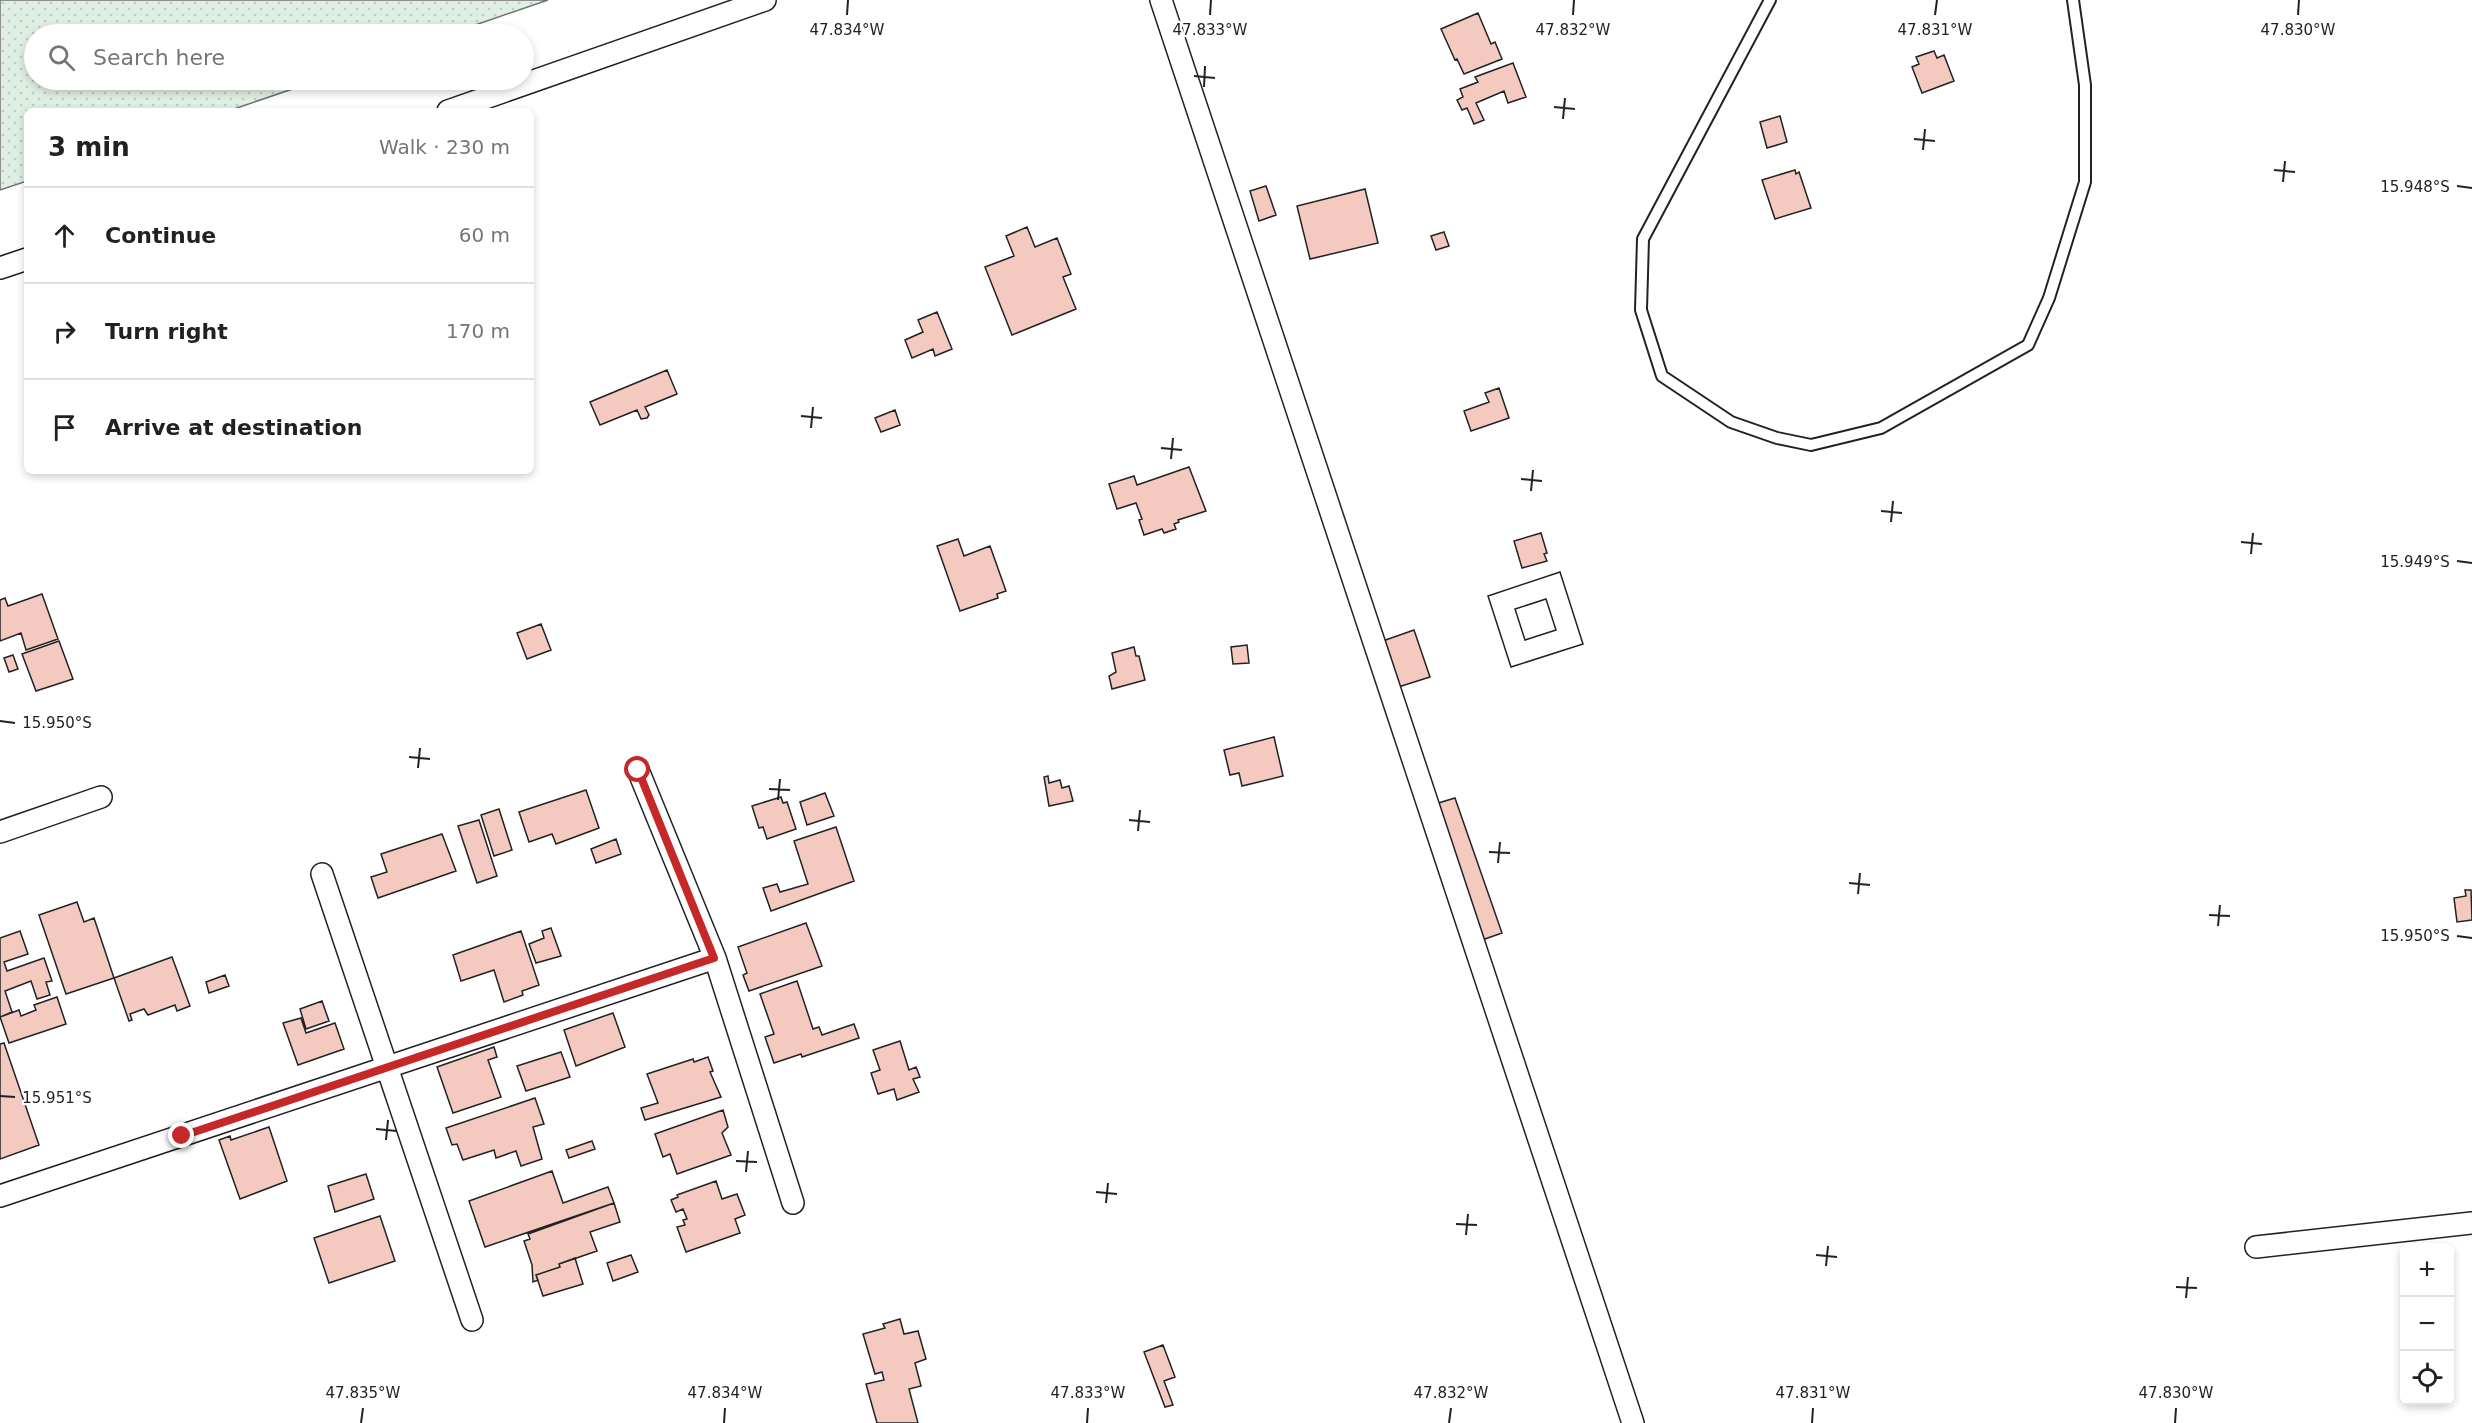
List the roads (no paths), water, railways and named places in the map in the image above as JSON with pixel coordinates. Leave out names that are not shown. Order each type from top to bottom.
[{"type":"street","points":[[534,81],[765,0]]},
{"type":"street","points":[[1161,0],[1633,1423]]},
{"type":"street","points":[[457,108],[508,90]]},
{"type":"street","points":[[0,268],[24,260]]},
{"type":"street","points":[[638,770],[714,958],[793,1203]]},
{"type":"street","points":[[0,832],[101,797]]},
{"type":"street","points":[[322,874],[472,1320]]},
{"type":"street","points":[[0,1196],[714,958]]},
{"type":"street","points":[[2256,1247],[2472,1223]]},
{"type":"lane","points":[[1770,0],[1643,238],[1641,310],[1662,376],[1731,422],[1777,438],[1811,445],[1881,428],[2028,345],[2049,298],[2085,182],[2085,85],[2073,0]]}]
